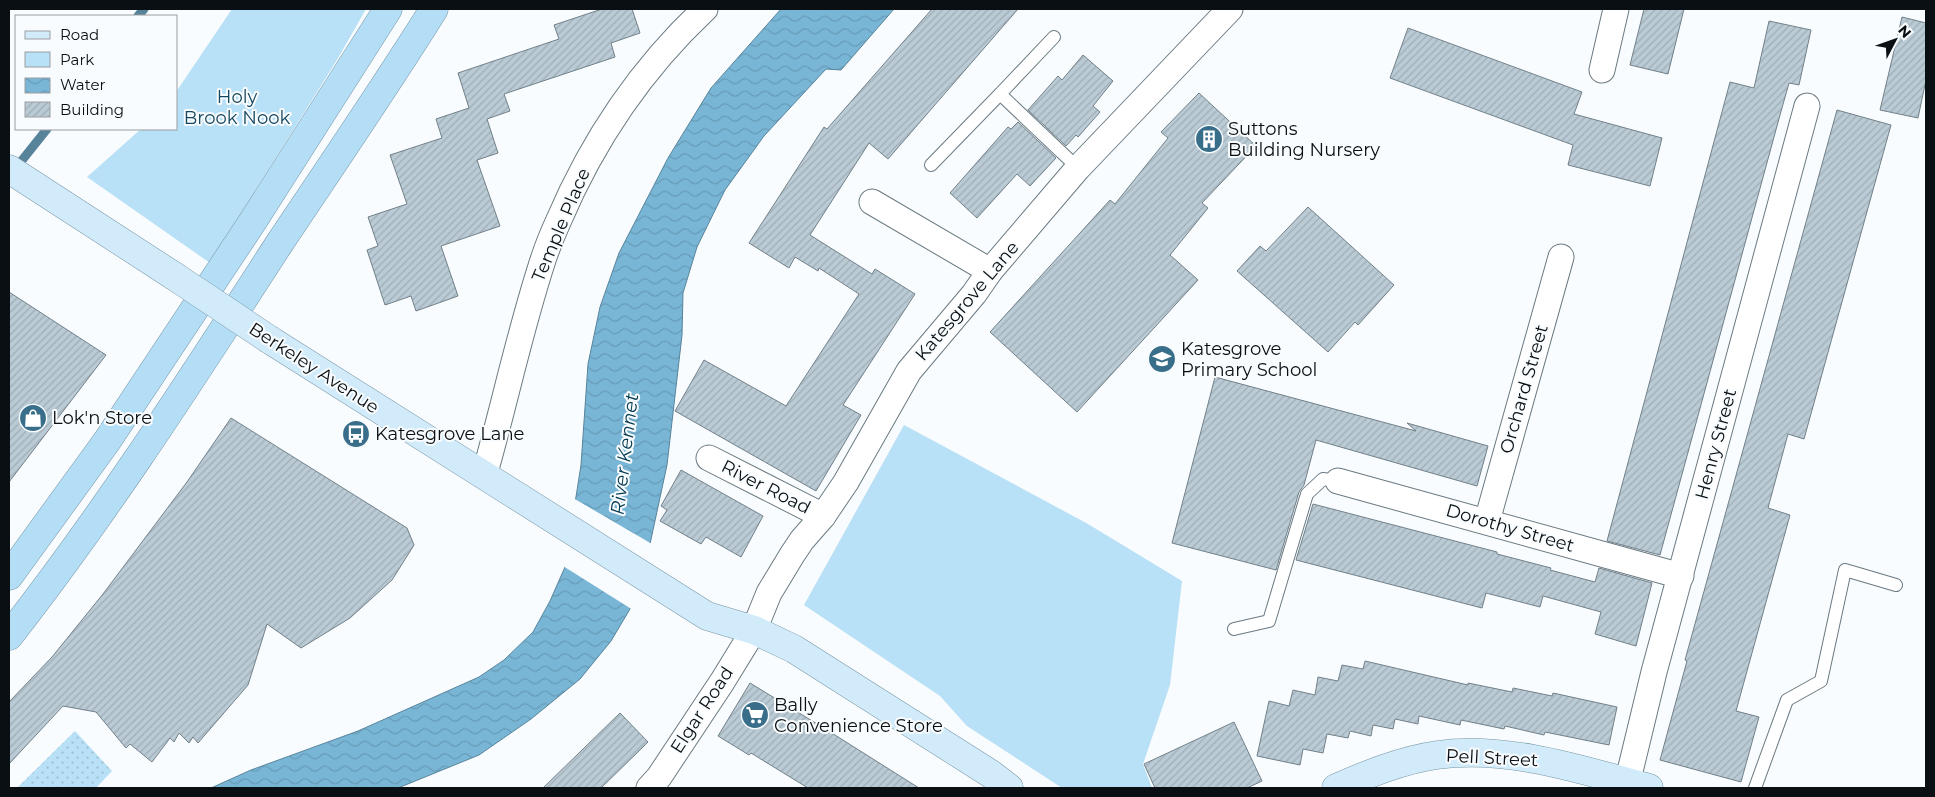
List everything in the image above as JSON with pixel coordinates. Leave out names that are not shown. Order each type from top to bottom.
[{"type":"highway","points":[[9,576],[107,441],[258,213],[388,9]]},
{"type":"highway","points":[[9,636],[96,521],[146,449],[434,9]]},
{"type":"main road","name":"Berkeley Avenue","points":[[9,169],[270,340],[708,616],[754,630]]},
{"type":"main road","points":[[754,630],[808,658],[991,774],[1009,788]]},
{"type":"main road","name":"Pell Street","points":[[1349,786],[1413,760],[1438,755],[1467,754],[1537,759],[1634,786]]},
{"type":"street","name":"Temple Place","points":[[484,476],[541,265],[569,196],[594,148],[639,82],[672,42],[705,9]]},
{"type":"street","name":"Katesgrove Lane","points":[[754,630],[769,592],[792,554],[823,516],[846,482],[910,371],[1078,168],[1230,9]]},
{"type":"street","points":[[1602,70],[1616,9]]},
{"type":"street","name":"Henry Street","points":[[1634,786],[1654,672],[1807,106]]},
{"type":"street","points":[[872,202],[990,272]]},
{"type":"street","name":"Orchard Street","points":[[1487,521],[1561,257]]},
{"type":"street","name":"River Road","points":[[709,458],[823,516]]},
{"type":"street","name":"Dorothy Street","points":[[1338,481],[1681,576]]},
{"type":"street","name":"Elgar Road","points":[[649,788],[659,777],[754,630]]},
{"type":"lane","points":[[931,165],[1054,37]]},
{"type":"lane","points":[[1000,94],[1078,168]]},
{"type":"lane","points":[[1234,629],[1270,621],[1307,494],[1323,479],[1338,481]]},
{"type":"lane","points":[[1755,788],[1787,700],[1821,681],[1845,570],[1896,585]]},
{"type":"green space","name":"Holy Brook Nook","points":[[232,9],[366,9],[337,60],[210,263],[87,177],[140,130],[178,130],[178,89]]},
{"type":"green space","points":[[904,425],[1088,524],[1182,581],[1170,685],[1143,764],[1152,788],[1062,788],[967,726],[940,696],[804,605]]},
{"type":"green space","points":[[75,731],[112,771],[96,788],[17,788]]},
{"type":"water","name":"River Kennet","points":[[781,9],[894,9],[841,70],[826,69],[764,136],[725,190],[697,247],[683,293],[682,335],[667,465],[650,544],[630,609],[611,641],[580,679],[531,719],[479,755],[398,788],[211,788],[251,770],[358,731],[479,677],[504,660],[533,632],[550,601],[565,567],[581,465],[588,364],[600,307],[619,253],[668,158],[711,88]]},
{"type":"pier","points":[[573,498],[652,544],[633,610],[563,566]]},
{"type":"building","points":[[602,9],[632,9],[640,33],[611,43],[615,57],[504,94],[510,111],[487,119],[498,153],[477,160],[500,226],[441,246],[458,296],[416,311],[411,296],[385,305],[367,250],[378,246],[368,217],[407,204],[390,155],[442,138],[436,119],[469,108],[458,73],[559,39],[554,25]]},
{"type":"building","points":[[932,9],[1018,9],[888,159],[869,143],[810,235],[872,274],[875,269],[915,294],[843,405],[861,415],[816,491],[675,411],[704,360],[786,406],[859,294],[819,268],[818,271],[795,257],[789,268],[749,243],[824,127],[827,129]]},
{"type":"building","points":[[1644,9],[1684,9],[1668,74],[1630,65]]},
{"type":"building","points":[[1902,17],[1926,23],[1926,80],[1918,118],[1880,110]]},
{"type":"building","points":[[1769,21],[1811,30],[1799,85],[1789,83],[1660,555],[1607,541],[1730,82],[1754,88]]},
{"type":"building","points":[[1408,28],[1582,92],[1574,114],[1662,138],[1650,186],[1568,165],[1573,145],[1390,78]]},
{"type":"building","points":[[1083,55],[1113,81],[1093,106],[1100,112],[1078,137],[1076,135],[1066,146],[1028,110],[1058,76],[1062,80]]},
{"type":"building","points":[[1199,93],[1256,146],[1202,203],[1208,208],[1170,255],[1198,280],[1077,412],[990,332],[1110,200],[1115,204],[1168,138],[1161,132]]},
{"type":"building","points":[[1837,110],[1891,125],[1804,439],[1788,434],[1768,508],[1790,515],[1736,711],[1759,717],[1741,782],[1660,760],[1687,661],[1685,660]]},
{"type":"building","points":[[1018,122],[1056,158],[1030,186],[1017,174],[977,218],[950,193],[1008,127],[1011,129]]},
{"type":"building","points":[[1308,207],[1394,285],[1358,325],[1355,322],[1328,352],[1237,271],[1260,246],[1266,251]]},
{"type":"building","name":"Lok'n Store","points":[[9,292],[106,355],[9,482]]},
{"type":"building","points":[[1215,377],[1416,431],[1407,423],[1488,446],[1477,486],[1316,440],[1304,485],[1299,492],[1276,570],[1172,543]]},
{"type":"building","points":[[231,418],[407,528],[414,545],[392,580],[350,618],[301,648],[267,624],[248,685],[198,743],[193,737],[189,743],[179,733],[174,742],[170,738],[152,762],[130,744],[126,748],[96,712],[63,706],[9,764],[9,702],[52,657],[103,594],[187,482]]},
{"type":"building","points":[[681,470],[763,516],[741,557],[706,537],[701,544],[660,521],[667,510],[661,506]]},
{"type":"building","points":[[1313,504],[1497,552],[1497,554],[1595,582],[1599,568],[1652,583],[1636,646],[1595,634],[1601,612],[1543,596],[1540,607],[1486,593],[1482,608],[1296,560]]},
{"type":"building","points":[[1365,661],[1468,685],[1468,683],[1512,692],[1513,688],[1552,696],[1553,693],[1617,707],[1609,745],[1545,732],[1544,735],[1505,726],[1504,729],[1461,720],[1460,725],[1419,716],[1418,724],[1395,719],[1393,729],[1373,725],[1371,736],[1350,731],[1348,738],[1327,734],[1323,753],[1303,749],[1300,765],[1257,756],[1269,701],[1289,706],[1293,690],[1315,695],[1318,677],[1338,681],[1342,665],[1363,669]]},
{"type":"building","points":[[750,683],[919,788],[808,788],[751,753],[749,755],[718,736]]},
{"type":"building","points":[[620,713],[648,742],[639,751],[601,788],[543,788]]},
{"type":"building","points":[[1234,722],[1262,781],[1247,788],[1155,788],[1144,764]]},
{"type":"waterway","points":[[139,15],[144,9]]},
{"type":"waterway","points":[[15,169],[46,130]]},
{"type":"place","name":"Suttons Building Nursery","points":[[1209,139]]},
{"type":"place","name":"Katesgrove Primary School","points":[[1162,359]]},
{"type":"place","name":"Lok'n Store","points":[[33,418]]},
{"type":"place","name":"Katesgrove Lane","points":[[356,434]]},
{"type":"place","name":"Bally Convenience Store","points":[[755,715]]}]
